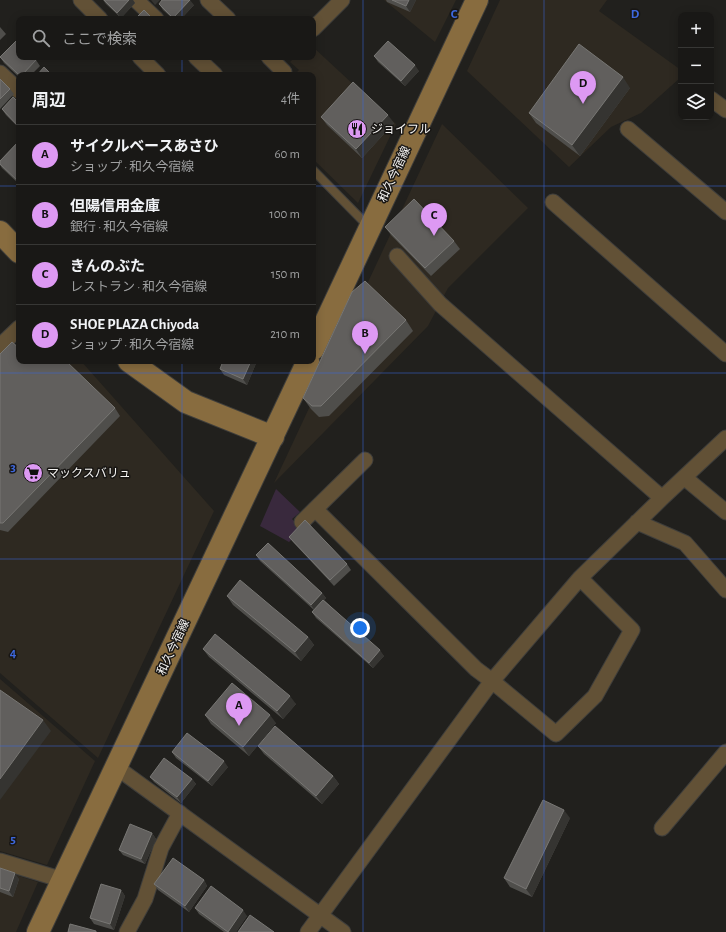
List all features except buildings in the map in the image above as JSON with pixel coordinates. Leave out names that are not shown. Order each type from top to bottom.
[{"type":"main road","name":"和久今宿線","points":[[316,342],[477,0]]},
{"type":"main road","points":[[0,232],[16,249]]},
{"type":"main road","points":[[133,364],[186,402],[273,436]]},
{"type":"main road","name":"和久今宿線","points":[[38,932],[307,364]]},
{"type":"street","points":[[81,0],[97,16]]},
{"type":"street","points":[[136,0],[153,16]]},
{"type":"street","points":[[208,0],[225,16]]},
{"type":"street","points":[[316,26],[342,0]]},
{"type":"street","points":[[143,60],[155,72]]},
{"type":"street","points":[[199,60],[212,72]]},
{"type":"street","points":[[0,73],[16,88]]},
{"type":"street","points":[[714,101],[726,110]]},
{"type":"street","points":[[628,129],[726,212]]},
{"type":"street","points":[[553,202],[726,354]]},
{"type":"street","points":[[397,256],[440,304],[662,498]]},
{"type":"street","points":[[0,346],[16,331]]},
{"type":"street","points":[[308,932],[492,681],[580,578],[726,438]]},
{"type":"street","points":[[302,522],[365,460]]},
{"type":"street","points":[[685,478],[726,512]]},
{"type":"street","points":[[315,509],[476,669],[556,734],[595,696],[632,630],[580,578]]},
{"type":"street","points":[[638,522],[686,543],[726,590]]},
{"type":"street","points":[[662,828],[726,752]]},
{"type":"street","points":[[116,767],[342,932]]},
{"type":"street","points":[[127,932],[145,899],[161,848],[180,813]]},
{"type":"street","points":[[0,861],[63,880]]},
{"type":"lane","points":[[316,173],[369,227]]},
{"type":"shaded area","points":[[384,0],[456,0],[435,42]]},
{"type":"shaded area","points":[[500,0],[607,0],[599,11],[678,68],[678,80],[641,113],[611,127],[569,167],[467,71]]},
{"type":"shaded area","points":[[316,50],[396,124],[358,203],[316,162],[316,72],[297,72],[299,70],[290,62],[292,60],[316,60]]},
{"type":"shaded area","points":[[442,124],[528,208],[448,288],[428,326],[274,483]]},
{"type":"shaded area","points":[[16,344],[16,364],[84,364],[214,511],[98,758],[0,673],[0,360]]},
{"type":"shaded area","points":[[276,489],[300,512],[292,519],[302,529],[289,542],[260,526]]},
{"type":"shaded area","points":[[0,679],[95,761],[47,865],[0,851]]},
{"type":"shaded area","points":[[0,870],[38,882],[16,932],[0,932]]},
{"type":"place","name":"SHOE PLAZA Chiyoda","points":[[583,104]]},
{"type":"place","name":"ジョイフル","points":[[357,129]]},
{"type":"place","name":"きんのぶた","points":[[434,236]]},
{"type":"place","name":"但陽信用金庫","points":[[365,354]]},
{"type":"place","name":"マックスバリュ","points":[[33,473]]},
{"type":"place","name":"サイクルベースあさひ","points":[[239,726]]}]
